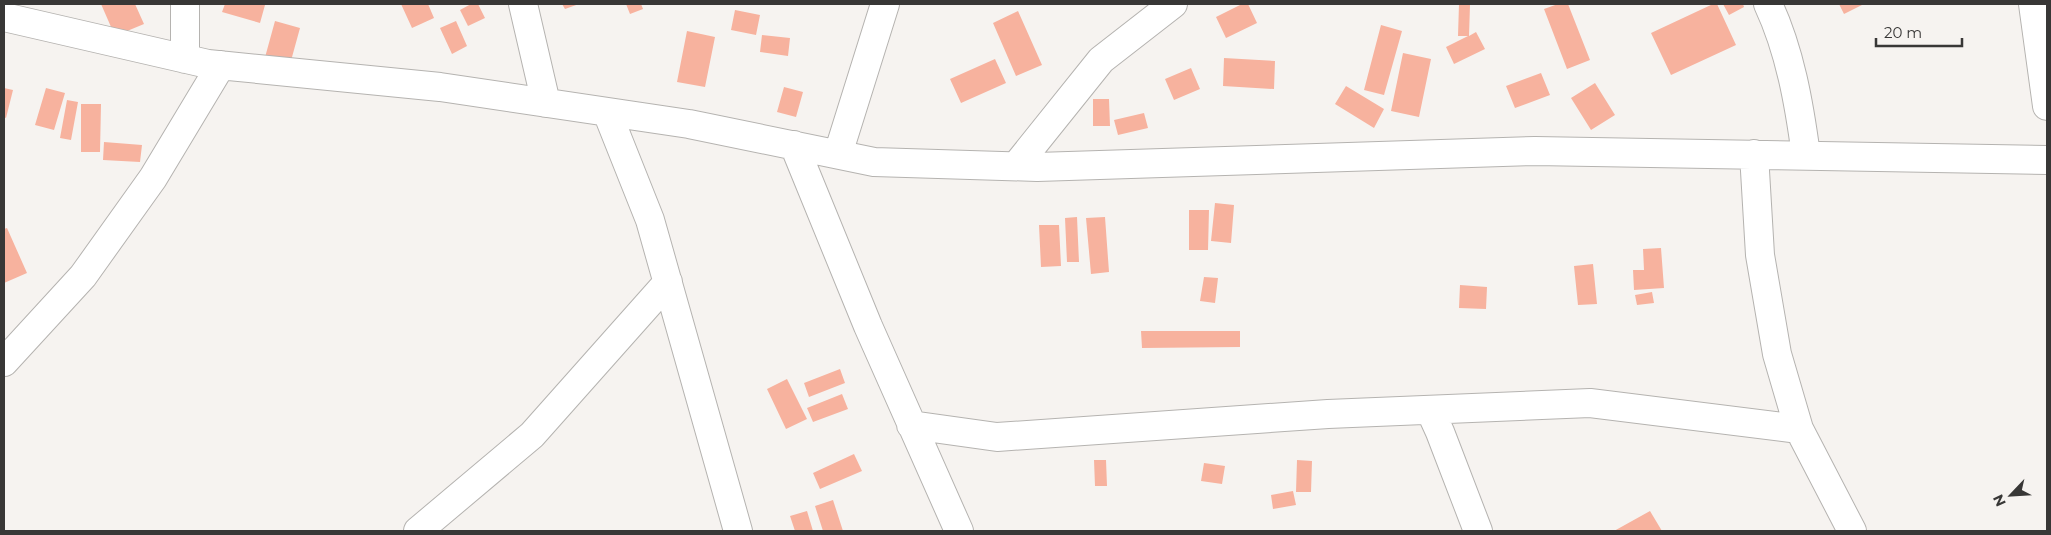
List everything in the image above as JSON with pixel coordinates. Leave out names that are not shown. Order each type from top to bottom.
[{"type":"street","points":[[185,4],[185,59]]},
{"type":"street","points":[[523,4],[546,103]]},
{"type":"street","points":[[838,154],[885,4]]},
{"type":"street","points":[[1016,166],[1101,60],[1173,4]]},
{"type":"street","points":[[1768,4],[1778,26],[1798,98],[1806,155]]},
{"type":"street","points":[[2033,4],[2047,106]]},
{"type":"street","points":[[4,17],[185,59],[221,65],[440,87],[689,124],[874,162],[1016,166],[1535,151],[2047,160]]},
{"type":"street","points":[[4,362],[83,276],[153,178],[221,65]]},
{"type":"street","points":[[607,112],[650,220],[738,531]]},
{"type":"street","points":[[794,145],[868,326],[959,531]]},
{"type":"street","points":[[1754,154],[1760,255],[1776,354],[1800,429],[1852,531]]},
{"type":"street","points":[[418,531],[532,435],[668,282]]},
{"type":"street","points":[[912,425],[998,437],[1328,414],[1590,403],[1800,429]]},
{"type":"street","points":[[1430,410],[1478,531]]},
{"type":"building","points":[[101,4],[135,4],[144,24],[115,36]]},
{"type":"building","points":[[225,4],[265,5],[260,23],[222,12]]},
{"type":"building","points":[[401,4],[428,4],[434,18],[412,28]]},
{"type":"building","points":[[471,4],[478,4],[485,18],[468,26],[460,10]]},
{"type":"building","points":[[562,4],[579,4],[565,9]]},
{"type":"building","points":[[626,4],[641,4],[643,9],[630,14]]},
{"type":"building","points":[[1242,4],[1248,4],[1257,23],[1226,38],[1216,17]]},
{"type":"building","points":[[1459,4],[1470,5],[1469,36],[1476,32],[1485,49],[1454,64],[1446,47],[1468,36],[1458,36]]},
{"type":"building","points":[[1558,4],[1568,4],[1590,60],[1567,69],[1544,9]]},
{"type":"building","points":[[1713,4],[1717,4],[1736,45],[1671,75],[1651,33]]},
{"type":"building","points":[[1723,4],[1743,4],[1744,7],[1729,15]]},
{"type":"building","points":[[1839,4],[1864,4],[1844,14]]},
{"type":"building","points":[[735,10],[760,15],[756,35],[731,30]]},
{"type":"building","points":[[1018,11],[1042,65],[1016,76],[993,23]]},
{"type":"building","points":[[275,21],[300,28],[289,68],[264,61]]},
{"type":"building","points":[[456,21],[467,46],[452,54],[440,28]]},
{"type":"building","points":[[1381,25],[1402,31],[1384,95],[1364,90]]},
{"type":"building","points":[[687,31],[715,37],[705,87],[677,82]]},
{"type":"building","points":[[762,35],[790,38],[788,56],[760,52]]},
{"type":"building","points":[[1403,53],[1431,59],[1419,117],[1391,111]]},
{"type":"building","points":[[1224,58],[1275,61],[1274,89],[1223,86]]},
{"type":"building","points":[[995,59],[1006,83],[961,103],[950,79]]},
{"type":"building","points":[[1191,68],[1200,89],[1174,100],[1165,79]]},
{"type":"building","points":[[1541,73],[1550,95],[1515,108],[1506,86]]},
{"type":"building","points":[[1595,83],[1615,115],[1591,130],[1571,98]]},
{"type":"building","points":[[1346,86],[1384,109],[1374,128],[1335,104]]},
{"type":"building","points":[[784,87],[803,92],[796,117],[777,112]]},
{"type":"building","points":[[4,88],[13,90],[6,118],[4,117]]},
{"type":"building","points":[[46,88],[65,93],[54,130],[35,125]]},
{"type":"building","points":[[1093,99],[1109,99],[1110,126],[1093,126]]},
{"type":"building","points":[[67,100],[78,102],[71,140],[60,138]]},
{"type":"building","points":[[81,104],[101,104],[100,152],[81,152]]},
{"type":"building","points":[[1144,113],[1148,128],[1118,135],[1114,120]]},
{"type":"building","points":[[104,142],[142,145],[140,162],[103,160]]},
{"type":"building","points":[[1215,203],[1234,205],[1231,243],[1211,241]]},
{"type":"building","points":[[1189,210],[1209,210],[1208,250],[1189,250]]},
{"type":"building","points":[[1077,217],[1079,262],[1067,262],[1065,218]]},
{"type":"building","points":[[1105,217],[1109,272],[1091,274],[1086,218]]},
{"type":"building","points":[[1039,225],[1059,225],[1061,266],[1041,267]]},
{"type":"building","points":[[7,228],[27,273],[4,283],[4,229]]},
{"type":"building","points":[[1661,248],[1664,288],[1634,290],[1633,270],[1644,270],[1643,249]]},
{"type":"building","points":[[1593,264],[1597,304],[1578,305],[1574,266]]},
{"type":"building","points":[[1204,277],[1218,278],[1215,303],[1200,301]]},
{"type":"building","points":[[1460,285],[1487,287],[1486,309],[1459,308]]},
{"type":"building","points":[[1652,292],[1654,303],[1637,305],[1635,295]]},
{"type":"building","points":[[1141,331],[1240,331],[1240,347],[1142,348]]},
{"type":"building","points":[[840,369],[845,383],[809,397],[804,383]]},
{"type":"building","points":[[787,379],[807,419],[786,429],[767,389]]},
{"type":"building","points":[[842,394],[848,409],[813,422],[807,408]]},
{"type":"building","points":[[854,454],[862,471],[820,489],[813,473]]},
{"type":"building","points":[[1094,460],[1106,460],[1107,486],[1095,486]]},
{"type":"building","points":[[1297,460],[1312,461],[1311,492],[1296,492]]},
{"type":"building","points":[[1204,463],[1225,466],[1222,484],[1201,481]]},
{"type":"building","points":[[1293,491],[1296,505],[1273,509],[1271,495]]},
{"type":"building","points":[[833,500],[843,531],[823,531],[815,506]]},
{"type":"building","points":[[807,511],[813,531],[795,531],[790,516]]},
{"type":"building","points":[[1650,511],[1662,531],[1614,531]]}]
